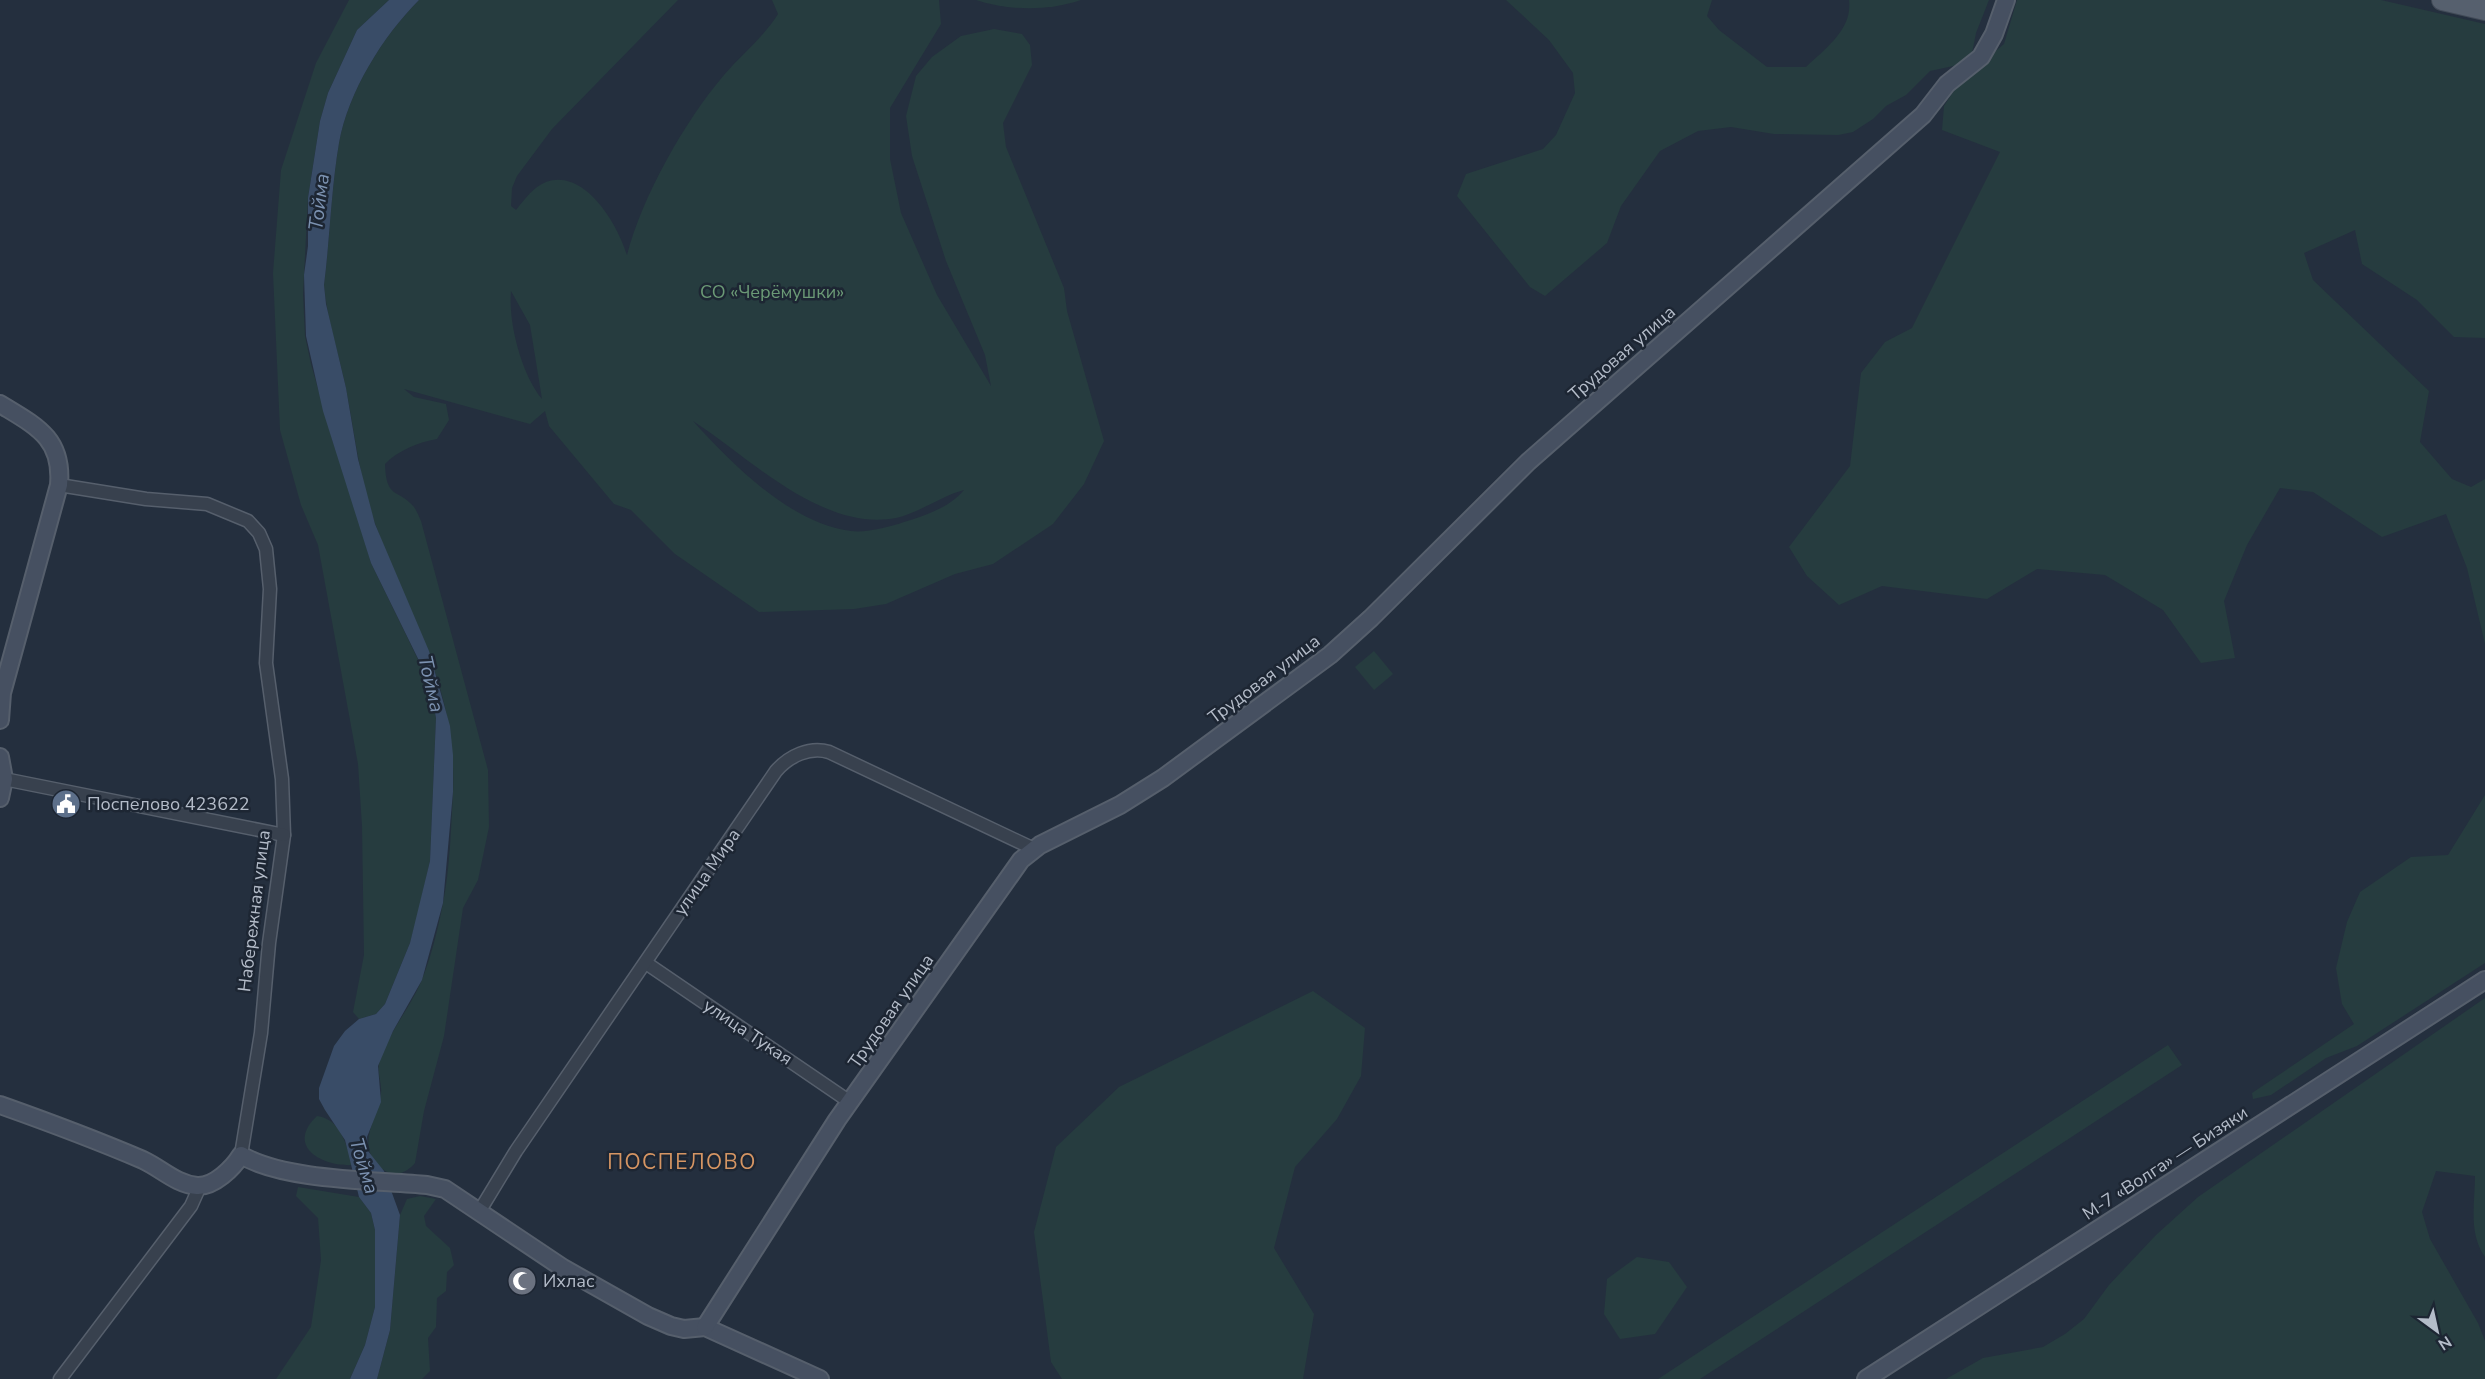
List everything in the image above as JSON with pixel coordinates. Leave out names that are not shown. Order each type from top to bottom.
[{"type":"main road","points":[[2442,0],[2485,10]]},
{"type":"street","name":"Трудовая улица","points":[[705,1327],[850,1102],[1009,877],[1034,849],[1120,805],[1163,778],[1330,655],[1371,618],[1528,462],[1923,115],[1947,84],[1981,57],[1994,34],[2006,0]]},
{"type":"street","points":[[0,404],[45,435],[58,456],[59,485],[2,693],[0,720]]},
{"type":"street","name":"Набережная улица","points":[[59,485],[146,499],[207,504],[248,521],[259,533],[266,549],[269,567],[266,663],[282,779],[284,835],[268,943],[261,1033],[241,1155]]},
{"type":"street","name":"улица Мира","points":[[479,1212],[516,1151],[776,771],[789,760],[806,751],[829,752],[1034,849]]},
{"type":"street","points":[[0,757],[4,779],[0,798]]},
{"type":"street","points":[[4,779],[284,835]]},
{"type":"street","name":"улица Тукая","points":[[646,963],[850,1102]]},
{"type":"street","name":"М-7 «Волга» — Бизяки","points":[[1866,1379],[2485,980]]},
{"type":"street","points":[[0,1105],[146,1162],[174,1179],[200,1186]]},
{"type":"street","points":[[60,1379],[191,1206],[200,1186],[233,1168],[241,1155],[258,1166],[286,1172],[427,1185],[445,1189],[563,1268],[648,1316],[684,1329],[705,1327],[820,1379]]},
{"type":"green space","points":[[349,0],[389,0],[357,30],[328,93],[320,121],[308,198],[303,294],[305,336],[333,442],[351,492],[371,563],[429,682],[436,718],[430,861],[417,918],[410,943],[385,1004],[376,1014],[359,1019],[353,1012],[364,955],[362,826],[358,764],[318,545],[301,505],[280,430],[273,273],[281,170],[316,63]]},
{"type":"green space","name":"СО «Черёмушки»","points":[[419,0],[678,0],[552,129],[517,176],[512,188],[511,206],[516,210],[541,184],[560,180],[574,183],[598,202],[608,215],[627,255],[643,209],[666,161],[709,94],[731,67],[766,31],[778,14],[772,0],[939,0],[941,24],[890,108],[890,159],[901,213],[937,295],[991,386],[985,355],[946,261],[912,156],[906,116],[916,76],[932,57],[961,36],[994,29],[1022,34],[1030,45],[1032,65],[1003,123],[1006,147],[1064,288],[1067,311],[1104,441],[1084,484],[1053,524],[993,564],[955,574],[886,604],[854,609],[759,612],[675,554],[631,510],[614,504],[549,426],[545,411],[530,424],[404,389],[414,397],[446,404],[449,420],[437,439],[423,442],[396,455],[385,464],[386,475],[390,488],[414,507],[421,521],[488,770],[489,827],[478,880],[463,908],[444,1036],[424,1111],[415,1163],[406,1171],[394,1174],[378,1165],[372,1156],[368,1139],[381,1093],[379,1064],[387,1042],[421,982],[439,923],[450,848],[453,792],[452,754],[447,718],[429,654],[389,561],[365,491],[324,285],[339,143],[350,104],[380,48]],"holes":[[[511,291],[530,325],[542,399],[528,376],[518,348],[512,318]],[[693,421],[788,488],[814,503],[841,514],[868,519],[896,518],[964,490],[937,510],[892,526],[857,531],[828,526],[806,517],[764,490],[726,456]]]},
{"type":"green space","points":[[976,0],[1081,0],[1042,8],[1015,8]]},
{"type":"green space","points":[[1506,0],[1712,0],[1707,16],[1719,30],[1767,67],[1806,67],[1829,46],[1842,29],[1847,20],[1849,0],[1989,0],[1976,33],[1972,53],[1966,61],[1930,71],[1906,95],[1886,106],[1873,119],[1853,132],[1838,135],[1774,134],[1731,127],[1698,131],[1660,151],[1621,206],[1607,243],[1545,296],[1530,287],[1457,196],[1466,174],[1543,149],[1556,135],[1575,93],[1573,73],[1549,40]]},
{"type":"green space","points":[[2017,0],[2381,0],[2485,24],[2485,338],[2454,337],[2417,300],[2362,264],[2355,230],[2304,253],[2313,280],[2429,391],[2420,442],[2452,479],[2471,487],[2485,479],[2485,644],[2467,568],[2446,514],[2382,537],[2313,492],[2280,488],[2247,545],[2224,601],[2235,658],[2201,663],[2163,610],[2105,575],[2037,569],[1987,599],[1882,586],[1839,605],[1807,576],[1789,547],[1850,466],[1861,373],[1885,342],[1912,328],[2000,152],[1942,130],[1944,106],[1961,80],[2004,44]]},
{"type":"green space","points":[[1374,651],[1393,674],[1374,690],[1355,667]]},
{"type":"green space","points":[[2485,795],[2485,963],[2357,1046],[2326,1058],[2271,1095],[2253,1099],[2252,1093],[2354,1024],[2342,1004],[2336,968],[2347,922],[2360,892],[2411,857],[2448,855]]},
{"type":"green space","points":[[1313,991],[1365,1028],[1361,1076],[1337,1119],[1295,1167],[1274,1248],[1314,1314],[1303,1379],[1062,1379],[1051,1362],[1034,1232],[1056,1147],[1119,1087]]},
{"type":"green space","points":[[2485,998],[2485,1257],[2474,1228],[2475,1176],[2436,1171],[2422,1212],[2430,1239],[2478,1323],[2485,1341],[2485,1379],[1946,1379],[1983,1358],[2043,1347],[2065,1334],[2084,1319],[2109,1285],[2156,1235],[2198,1197]]},
{"type":"green space","points":[[2168,1045],[2182,1065],[1700,1379],[1658,1379]]},
{"type":"green space","points":[[317,1116],[332,1122],[337,1128],[345,1141],[353,1165],[330,1162],[311,1152],[306,1145],[305,1137],[308,1127]]},
{"type":"green space","points":[[298,1187],[359,1197],[371,1213],[375,1230],[375,1307],[365,1345],[350,1379],[276,1379],[311,1327],[321,1260],[318,1218],[296,1196]]},
{"type":"green space","points":[[420,1196],[436,1199],[424,1216],[426,1226],[450,1248],[454,1265],[447,1272],[446,1291],[437,1298],[436,1327],[428,1338],[430,1371],[422,1379],[377,1379],[390,1330],[400,1215],[407,1199]]},
{"type":"green space","points":[[1637,1257],[1669,1262],[1687,1287],[1655,1334],[1620,1339],[1604,1314],[1607,1279]]},
{"type":"water","name":"Тойма","points":[[389,0],[419,0],[380,48],[350,104],[339,143],[324,285],[326,304],[346,388],[358,459],[375,524],[429,651],[450,726],[453,792],[443,903],[422,980],[393,1031],[378,1066],[381,1102],[367,1137],[368,1151],[384,1171],[400,1215],[390,1330],[377,1379],[350,1379],[365,1345],[375,1307],[375,1230],[371,1213],[359,1197],[345,1140],[319,1099],[319,1088],[334,1046],[345,1031],[359,1019],[376,1014],[385,1004],[410,943],[430,861],[436,718],[429,681],[371,563],[323,411],[306,336],[304,275],[308,246],[308,198],[320,121],[328,93],[357,30]]},
{"type":"place","name":"Поспелово 423622","points":[[66,804]]},
{"type":"place","name":"Ихлас","points":[[522,1281]]},
{"type":"district","name":"ПОСПЕЛОВО","points":[[682,1162]]}]
